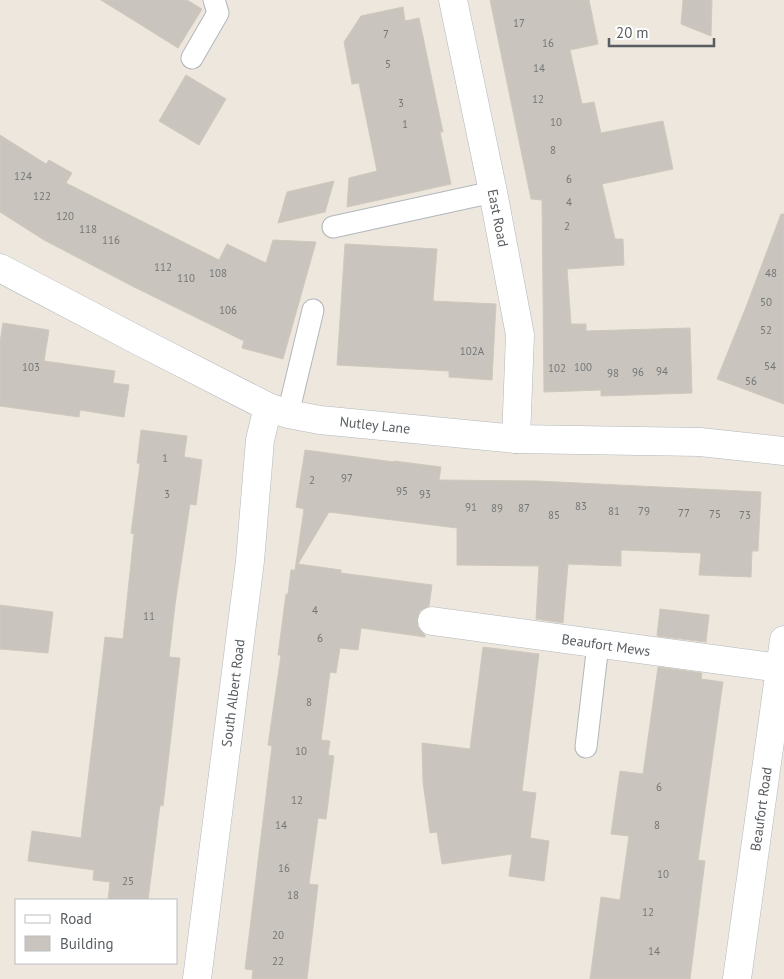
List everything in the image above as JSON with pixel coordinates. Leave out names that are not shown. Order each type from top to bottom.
[{"type":"street","name":"East Road","points":[[453,0],[493,192],[520,336],[516,438]]},
{"type":"street","name":"Nutley Lane","points":[[0,268],[139,342],[278,411],[320,420],[516,438],[700,442],[784,451]]},
{"type":"street","name":"South Albert Road","points":[[197,979],[250,561],[260,440],[278,411]]},
{"type":"street","name":"Beaufort Mews","points":[[432,621],[780,668]]},
{"type":"street","name":"Beaufort Road","points":[[737,979],[775,774],[780,668],[784,640]]},
{"type":"lane","points":[[192,58],[218,13],[214,0]]},
{"type":"lane","points":[[333,227],[493,192]]},
{"type":"lane","points":[[278,411],[313,310]]},
{"type":"lane","points":[[586,747],[598,644]]},
{"type":"building","points":[[101,0],[187,0],[202,9],[178,48]]},
{"type":"building","points":[[490,0],[589,0],[598,44],[570,50],[582,104],[594,102],[601,133],[663,121],[673,169],[602,184],[615,239],[623,239],[624,265],[567,269],[571,324],[586,324],[586,331],[690,328],[692,393],[601,396],[601,390],[544,392],[542,200],[531,199]]},
{"type":"building","points":[[683,0],[712,0],[711,36],[681,24]]},
{"type":"building","points":[[403,7],[405,21],[419,18],[443,132],[440,132],[451,184],[347,207],[349,178],[377,171],[359,83],[352,84],[344,42],[361,16]]},
{"type":"building","points":[[186,75],[226,99],[199,145],[159,121]]},
{"type":"building","points":[[0,135],[46,164],[49,160],[72,173],[66,183],[219,260],[227,244],[266,263],[273,240],[316,242],[283,359],[242,348],[244,341],[44,240],[0,212]]},
{"type":"building","points":[[334,181],[325,212],[278,223],[287,192]]},
{"type":"building","points":[[781,214],[784,214],[784,404],[717,379]]},
{"type":"building","points":[[345,244],[437,249],[433,301],[496,304],[492,380],[449,377],[449,371],[337,365]]},
{"type":"building","points":[[3,323],[49,330],[44,361],[115,371],[113,383],[129,385],[124,417],[80,410],[79,417],[0,406],[0,342]]},
{"type":"building","points":[[141,430],[187,436],[184,457],[202,460],[196,505],[190,504],[175,605],[169,657],[180,658],[163,806],[160,805],[148,899],[108,899],[110,882],[93,880],[94,870],[28,861],[32,831],[81,838],[105,637],[123,639],[134,534],[131,533],[140,464],[137,463]]},
{"type":"building","points":[[305,450],[441,467],[439,480],[537,481],[761,492],[758,551],[752,551],[751,577],[699,575],[701,553],[621,550],[621,566],[568,564],[563,623],[536,619],[539,566],[457,565],[457,528],[329,512],[298,564],[341,570],[341,573],[432,585],[429,606],[420,611],[417,619],[418,627],[425,637],[361,628],[358,650],[340,648],[336,673],[330,672],[321,740],[330,741],[328,755],[334,756],[326,819],[318,818],[309,884],[318,885],[307,979],[252,979],[253,970],[245,969],[272,746],[268,745],[281,655],[278,655],[286,594],[288,594],[291,570],[295,570],[304,509],[296,507]]},
{"type":"building","points":[[0,605],[53,612],[48,653],[0,649]]},
{"type":"building","points":[[660,609],[709,615],[706,642],[657,636]]},
{"type":"building","points":[[483,647],[539,654],[522,791],[536,793],[530,838],[549,841],[544,881],[509,876],[512,854],[442,864],[437,832],[430,833],[423,782],[422,743],[470,749]]},
{"type":"building","points":[[658,667],[702,673],[701,679],[723,682],[698,860],[705,861],[690,979],[590,979],[601,897],[620,900],[629,836],[611,834],[620,771],[643,774]]}]
